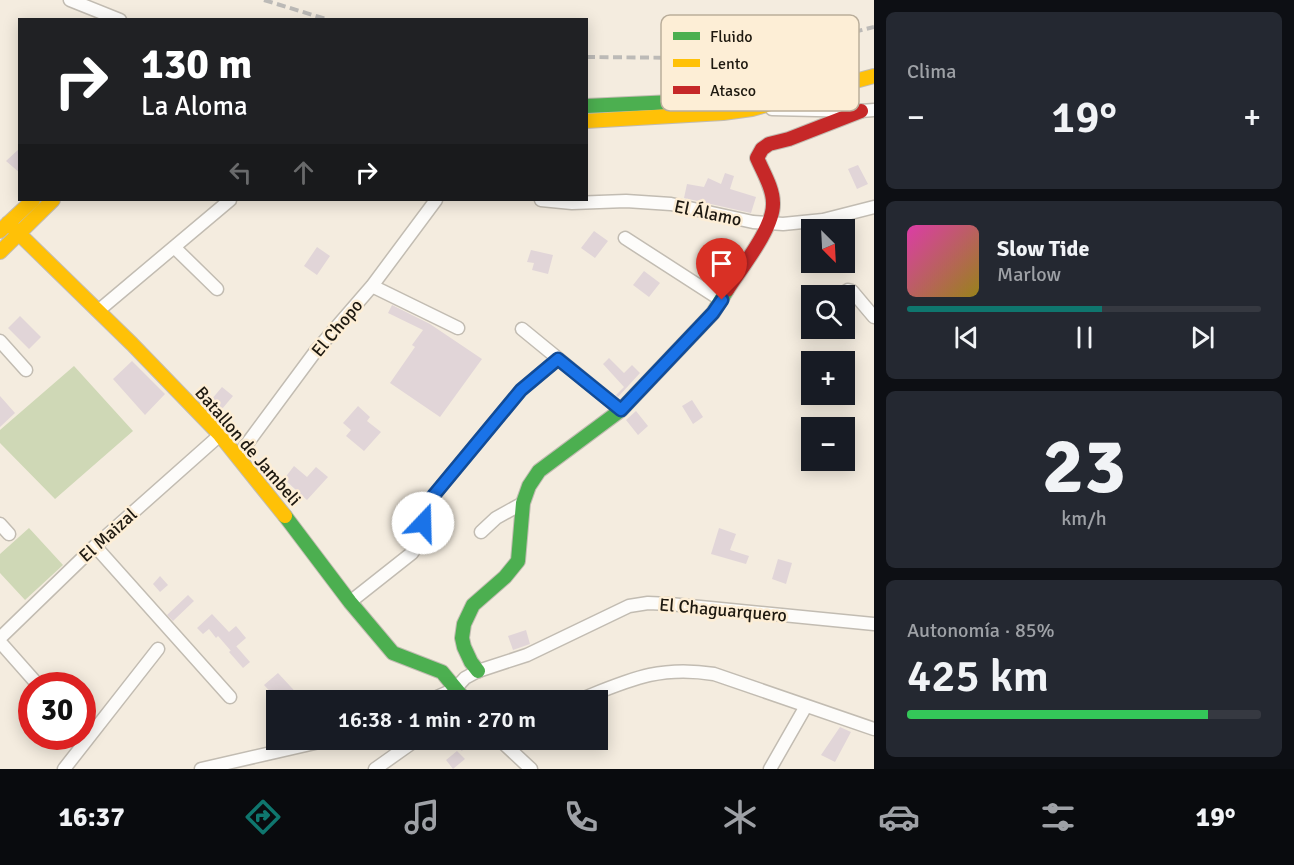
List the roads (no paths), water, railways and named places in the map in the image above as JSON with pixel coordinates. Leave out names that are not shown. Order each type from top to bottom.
[{"type":"street","points":[[70,0],[115,18]]},
{"type":"street","points":[[859,68],[874,64]]},
{"type":"street","points":[[859,80],[874,76]]},
{"type":"street","points":[[588,105],[661,102]]},
{"type":"street","points":[[588,121],[738,111]]},
{"type":"street","points":[[478,671],[466,654],[462,638],[466,617],[473,604],[486,590],[514,568],[518,561],[523,503],[529,486],[539,471],[621,410],[713,313],[770,223],[773,203],[771,192],[757,158],[758,153],[769,144],[868,111]]},
{"type":"street","points":[[4,227],[32,201]]},
{"type":"street","points":[[0,252],[52,201]]},
{"type":"street","points":[[98,312],[229,201]]},
{"type":"street","name":"El Chopo","points":[[238,456],[315,352],[372,286],[435,201]]},
{"type":"street","name":"El Álamo","points":[[551,201],[572,203],[626,201],[671,204],[753,222],[770,223],[804,223],[874,207]]},
{"type":"street","name":"Batallon de Jambeli","points":[[4,227],[19,233],[220,435],[350,602],[393,653],[442,672],[455,689]]},
{"type":"street","points":[[625,238],[722,300]]},
{"type":"street","points":[[174,247],[217,289]]},
{"type":"street","points":[[372,286],[458,328]]},
{"type":"street","points":[[855,295],[874,317]]},
{"type":"street","points":[[522,329],[621,410]]},
{"type":"street","points":[[0,341],[26,370]]},
{"type":"street","points":[[350,602],[412,553],[417,545],[429,501],[521,390],[558,359]]},
{"type":"street","name":"El Maizal","points":[[0,638],[95,546],[220,435]]},
{"type":"street","points":[[481,532],[496,518],[523,503]]},
{"type":"street","points":[[95,546],[230,697]]},
{"type":"street","name":"El Chaguarquero","points":[[455,689],[465,678],[478,671],[527,655],[629,606],[648,603],[713,607],[874,624]]},
{"type":"street","points":[[0,642],[27,672]]},
{"type":"street","points":[[96,723],[158,649]]},
{"type":"street","points":[[605,690],[642,676],[668,671],[691,670],[714,674],[874,729]]},
{"type":"street","points":[[770,769],[806,706]]},
{"type":"street","points":[[64,769],[76,750]]},
{"type":"street","points":[[201,769],[284,750]]},
{"type":"street","points":[[375,769],[402,750]]},
{"type":"street","points":[[511,750],[531,769]]},
{"type":"railway","points":[[264,0],[322,18]]},
{"type":"railway","points":[[859,31],[874,27]]},
{"type":"railway","points":[[588,57],[661,58]]}]
